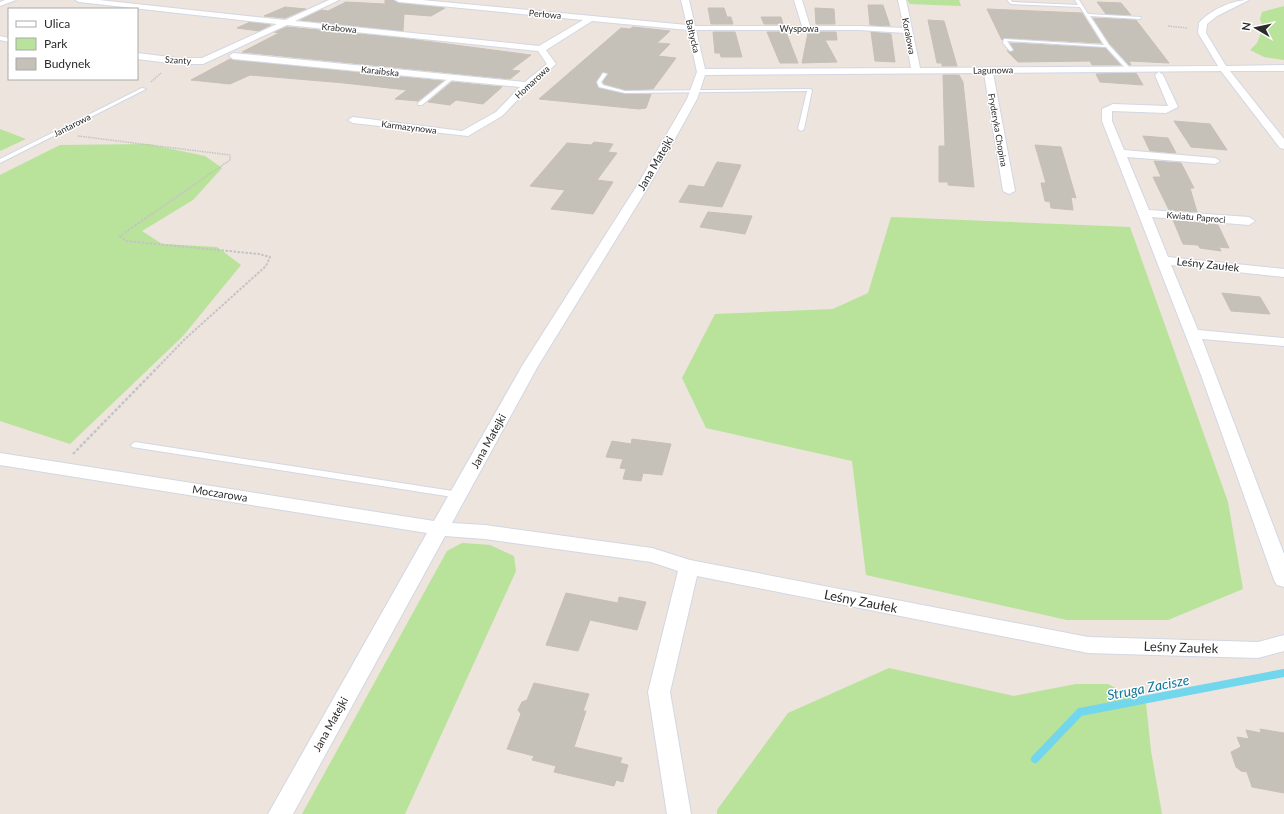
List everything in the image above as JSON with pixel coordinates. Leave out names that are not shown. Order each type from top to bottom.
[{"type":"street","points":[[0,4],[12,0]]},
{"type":"street","name":"Krabowa","points":[[79,0],[501,46],[541,48]]},
{"type":"street","points":[[287,22],[335,0]]},
{"type":"street","name":"Perłowa","points":[[399,0],[691,28]]},
{"type":"street","name":"Bałtycka","points":[[685,0],[701,72]]},
{"type":"street","points":[[798,0],[807,28]]},
{"type":"street","name":"Koralowa","points":[[902,0],[916,71]]},
{"type":"street","points":[[1245,0],[1214,14],[1203,23],[1202,33],[1224,69],[1284,146]]},
{"type":"street","points":[[541,48],[591,18]]},
{"type":"street","name":"Szanty","points":[[138,56],[178,61],[203,61],[219,55],[287,22]]},
{"type":"street","name":"Wyspowa","points":[[691,28],[859,28],[908,31]]},
{"type":"street","name":"Homarowa","points":[[464,134],[499,114],[527,85],[552,64],[541,48]]},
{"type":"street","name":"Karaibska","points":[[233,56],[527,85]]},
{"type":"street","name":"Lagunowa","points":[[701,72],[1284,68]]},
{"type":"street","name":"Fryderyka Chopina","points":[[988,70],[1008,191]]},
{"type":"street","name":"Jana Matejki","points":[[280,814],[530,366],[644,184],[695,92],[701,72]]},
{"type":"street","points":[[1159,75],[1173,107],[1166,110],[1113,107],[1107,109],[1107,121],[1164,260]]},
{"type":"street","name":"Karmazynowa","points":[[354,120],[464,134]]},
{"type":"street","points":[[1120,153],[1215,161]]},
{"type":"street","name":"Kwiatu Paproci","points":[[1144,212],[1249,221]]},
{"type":"street","name":"Leśny Zaułek","points":[[1284,273],[1164,260],[1284,580]]},
{"type":"street","points":[[1193,334],[1284,342]]},
{"type":"street","name":"Moczarowa","points":[[0,459],[440,528],[485,532],[652,555],[689,567]]},
{"type":"street","points":[[679,814],[660,692],[689,567]]},
{"type":"street","name":"Leśny Zaułek","points":[[689,567],[1088,645],[1258,650],[1284,643]]},
{"type":"lane","points":[[1009,0],[1011,3],[1081,6]]},
{"type":"lane","points":[[1077,0],[1108,46],[1129,69]]},
{"type":"lane","points":[[1087,15],[1140,18]]},
{"type":"lane","points":[[1011,50],[1005,43],[1005,40],[1108,46]]},
{"type":"lane","points":[[605,74],[599,82],[601,86],[611,90],[625,92],[810,90],[801,129]]},
{"type":"lane","points":[[420,104],[452,78]]},
{"type":"lane","name":"Jantarowa","points":[[0,161],[144,89]]},
{"type":"lane","points":[[135,446],[459,494]]},
{"type":"path","points":[[1168,26],[1203,29]]},
{"type":"path","points":[[58,133],[230,155],[230,160],[120,236],[126,241],[259,254],[270,257],[266,266],[185,339],[60,468]]},
{"type":"green space","points":[[907,0],[959,0],[961,6],[910,4]]},
{"type":"green space","points":[[1284,6],[1284,60],[1264,57],[1250,50],[1257,43],[1263,28],[1260,19],[1262,12]]},
{"type":"green space","points":[[0,129],[26,139],[0,151]]},
{"type":"green space","points":[[148,144],[205,156],[222,168],[193,200],[142,231],[162,244],[217,247],[241,265],[183,336],[70,444],[0,421],[0,175],[60,145]]},
{"type":"green space","points":[[891,217],[1130,227],[1228,502],[1243,589],[1168,620],[1067,620],[866,575],[852,461],[706,428],[682,378],[715,314],[833,309],[868,293]]},
{"type":"green space","points":[[462,543],[490,545],[514,556],[516,571],[405,814],[302,814],[447,551]]},
{"type":"green space","points":[[889,668],[1014,696],[1076,684],[1108,684],[1146,703],[1151,751],[1162,814],[717,814],[717,810],[788,713]]},
{"type":"building","points":[[385,0],[445,8],[431,16],[404,14],[403,31],[300,20],[321,10],[328,11],[346,2],[385,4]]},
{"type":"building","points":[[1097,2],[1121,3],[1131,15],[1106,14]]},
{"type":"building","points":[[868,5],[883,5],[890,26],[870,25]]},
{"type":"building","points":[[285,7],[306,9],[285,18],[264,16]]},
{"type":"building","points":[[708,8],[724,8],[727,17],[731,17],[733,24],[711,24]]},
{"type":"building","points":[[815,8],[834,9],[835,24],[816,24]]},
{"type":"building","points":[[987,9],[1082,13],[1101,43],[1004,38],[1002,40]]},
{"type":"building","points":[[761,17],[781,17],[783,24],[764,24]]},
{"type":"building","points":[[1093,18],[1136,20],[1169,63],[1129,61],[1131,65],[1129,65],[1110,44]]},
{"type":"building","points":[[928,20],[944,21],[957,66],[942,66],[942,63],[937,63]]},
{"type":"building","points":[[250,22],[271,25],[259,31],[237,28]]},
{"type":"building","points":[[287,27],[402,38],[531,55],[511,70],[520,71],[510,79],[242,52],[279,33],[274,32]]},
{"type":"building","points":[[633,27],[670,31],[657,43],[670,44],[658,56],[676,58],[653,89],[625,90],[604,84],[603,82],[608,74],[603,72],[596,83],[599,88],[625,94],[651,94],[646,108],[639,109],[539,99],[621,28],[630,29]]},
{"type":"building","points":[[713,32],[735,32],[742,57],[721,57],[720,53],[715,53]]},
{"type":"building","points":[[767,32],[786,32],[798,63],[780,63]]},
{"type":"building","points":[[836,32],[837,40],[825,40],[837,62],[802,63],[808,33]]},
{"type":"building","points":[[871,32],[891,34],[895,62],[875,61]]},
{"type":"building","points":[[1010,43],[1105,48],[1121,65],[1092,65],[1090,61],[1018,62],[1007,50],[1010,52],[1014,50]]},
{"type":"building","points":[[230,59],[443,81],[418,101],[395,99],[407,90],[344,83],[250,75],[230,84],[191,80]]},
{"type":"building","points":[[1136,73],[1143,85],[1100,82],[1096,74]]},
{"type":"building","points":[[943,75],[959,75],[963,82],[974,187],[948,185],[948,182],[939,182],[939,146],[945,146]]},
{"type":"building","points":[[452,82],[502,87],[483,104],[456,100],[450,105],[428,102]]},
{"type":"building","points":[[1174,121],[1210,124],[1227,150],[1191,147]]},
{"type":"building","points":[[1143,136],[1168,138],[1176,153],[1150,151]]},
{"type":"building","points":[[594,142],[613,144],[608,152],[617,153],[597,180],[613,182],[593,214],[551,209],[565,190],[530,186],[567,143],[591,145]]},
{"type":"building","points":[[1035,145],[1061,147],[1076,198],[1071,197],[1073,210],[1051,208],[1050,202],[1045,201],[1041,183],[1046,183]]},
{"type":"building","points":[[1154,161],[1181,163],[1194,188],[1190,188],[1197,212],[1169,210],[1153,177],[1161,177]]},
{"type":"building","points":[[717,162],[741,165],[722,207],[679,202],[689,185],[704,187]]},
{"type":"building","points":[[708,212],[752,216],[745,234],[700,227]]},
{"type":"building","points":[[1173,220],[1218,225],[1229,248],[1219,247],[1221,251],[1200,248],[1198,245],[1183,244]]},
{"type":"building","points":[[1222,293],[1260,297],[1270,314],[1231,311]]},
{"type":"building","points":[[632,439],[671,444],[662,475],[643,473],[641,481],[623,479],[626,469],[620,468],[623,459],[606,457],[612,441],[631,444]]},
{"type":"building","points":[[566,593],[618,603],[619,597],[646,602],[637,630],[590,620],[578,651],[546,645]]},
{"type":"building","points":[[534,683],[589,694],[583,711],[586,711],[574,747],[622,758],[620,763],[628,765],[623,782],[616,780],[614,786],[554,772],[556,766],[532,760],[534,756],[507,749],[521,714],[518,710],[522,702],[527,700]]},
{"type":"building","points":[[1260,729],[1284,733],[1284,793],[1252,787],[1247,772],[1241,771],[1236,767],[1231,752],[1241,747],[1237,737],[1249,739],[1246,730],[1261,733]]},
{"type":"waterway","name":"Struga Zacisze","points":[[1035,759],[1080,712],[1284,673]]}]
